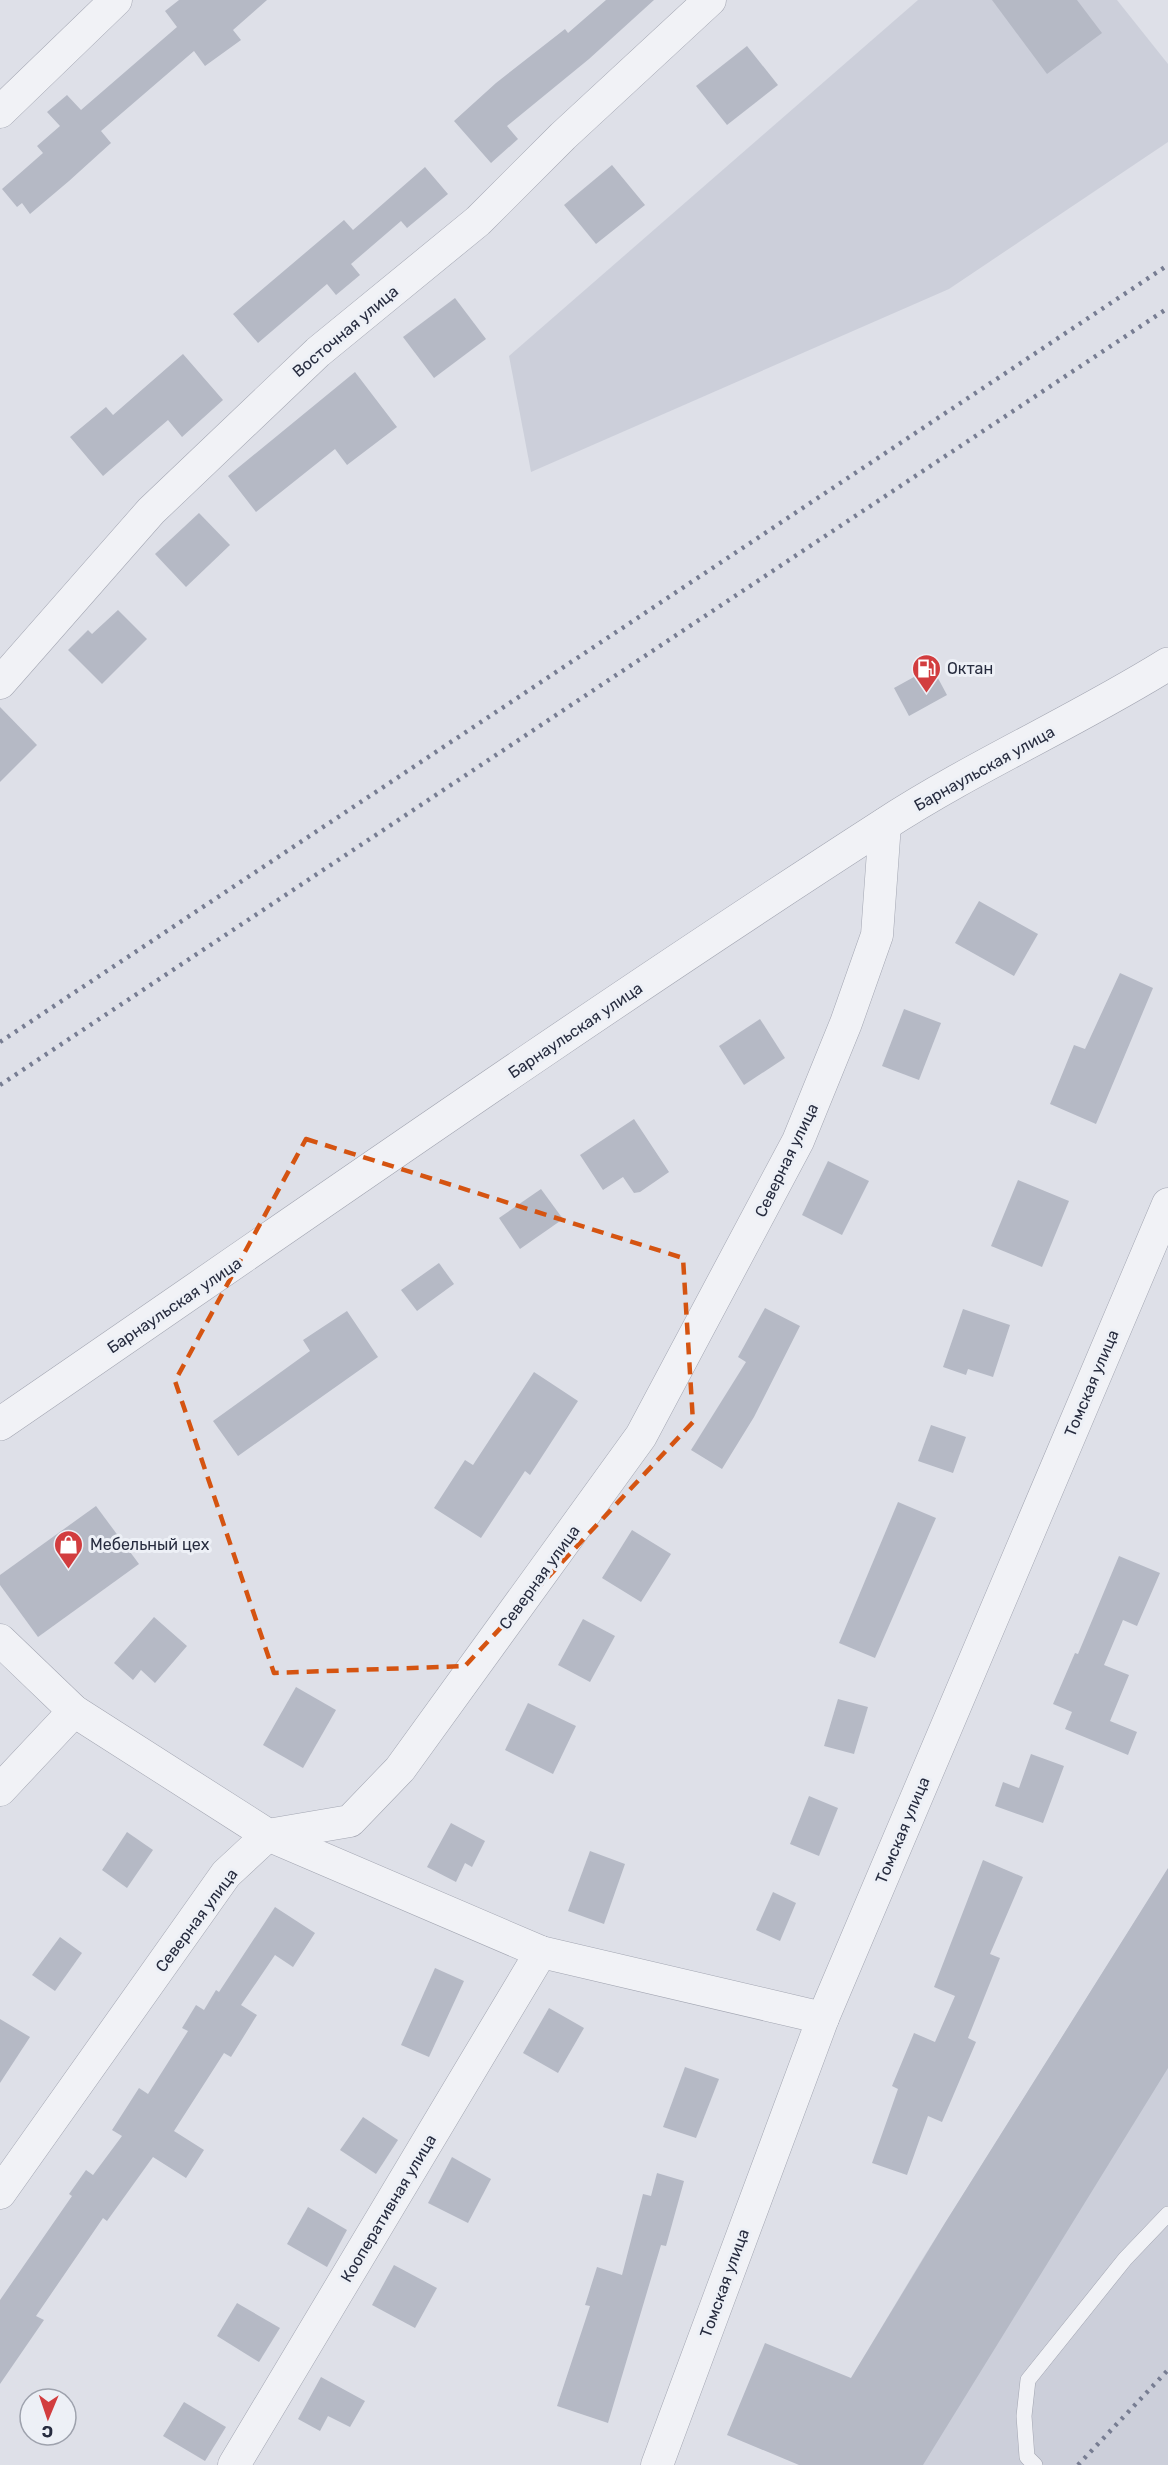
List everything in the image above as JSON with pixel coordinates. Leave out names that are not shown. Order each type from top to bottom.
[{"type":"street","points":[[0,112],[116,0]]},
{"type":"street","name":"Восточная улица","points":[[0,683],[151,511],[318,352],[478,221],[563,136],[710,0]]},
{"type":"street","name":"Барнаульская улица","points":[[0,1424],[647,981],[885,824],[948,786],[1131,687],[1168,664]]},
{"type":"street","name":"Северная улица","points":[[0,2193],[226,1874],[268,1835],[350,1821],[378,1794],[400,1769],[641,1436],[798,1141],[846,1023],[877,935],[885,824]]},
{"type":"street","name":"Томская улица","points":[[657,2465],[823,2018],[1168,1204]]},
{"type":"street","points":[[0,1640],[74,1711],[268,1835],[541,1952],[823,2018]]},
{"type":"street","points":[[0,1790],[74,1711]]},
{"type":"street","name":"Кооперативная улица","points":[[234,2465],[541,1952]]},
{"type":"lane","points":[[1035,2465],[1027,2457],[1024,2416],[1028,2380],[1125,2259],[1168,2214]]},
{"type":"highlighted area","points":[[306,1139],[683,1258],[693,1422],[465,1666],[274,1673],[175,1381]]},
{"type":"shaded area","points":[[918,0],[1117,0],[1168,64],[1168,142],[949,289],[531,472],[509,356]]},
{"type":"shaded area","points":[[1168,1869],[1168,2465],[799,2465],[923,2258]]},
{"type":"building","points":[[179,0],[267,0],[233,30],[241,40],[205,66],[194,51],[101,131],[111,143],[69,181],[30,214],[22,203],[17,207],[2,189],[43,153],[37,146],[60,126],[47,112],[67,95],[81,110],[177,27],[165,11]]},
{"type":"building","points":[[606,0],[654,0],[589,59],[507,126],[518,139],[491,163],[454,121],[496,83],[565,29],[568,33]]},
{"type":"building","points":[[992,0],[1077,0],[1102,33],[1047,74]]},
{"type":"building","points":[[747,46],[778,85],[727,125],[696,86]]},
{"type":"building","points":[[612,165],[645,205],[596,244],[564,205]]},
{"type":"building","points":[[425,167],[448,194],[407,228],[401,221],[351,264],[360,275],[336,295],[327,284],[258,343],[233,314],[344,220],[353,230]]},
{"type":"building","points":[[455,298],[486,339],[434,378],[403,337]]},
{"type":"building","points":[[183,354],[223,400],[182,437],[168,420],[103,476],[70,437],[106,407],[113,415]]},
{"type":"building","points":[[355,372],[397,427],[347,465],[335,449],[256,512],[228,476]]},
{"type":"building","points":[[199,513],[230,545],[186,587],[155,554]]},
{"type":"building","points":[[118,610],[147,639],[102,684],[68,650],[88,630],[92,634]]},
{"type":"building","points":[[932,667],[947,695],[909,716],[894,688]]},
{"type":"building","points":[[0,707],[37,745],[0,782]]},
{"type":"building","points":[[979,901],[1038,934],[1014,976],[955,943]]},
{"type":"building","points":[[1120,973],[1153,988],[1096,1124],[1050,1104],[1074,1045],[1085,1049]]},
{"type":"building","points":[[904,1009],[941,1023],[919,1080],[882,1066]]},
{"type":"building","points":[[760,1019],[785,1058],[744,1085],[719,1046]]},
{"type":"building","points":[[634,1119],[669,1172],[640,1192],[634,1193],[623,1177],[603,1190],[580,1155]]},
{"type":"building","points":[[828,1161],[869,1181],[842,1235],[802,1215]]},
{"type":"building","points":[[1018,1180],[1069,1201],[1042,1267],[991,1246]]},
{"type":"building","points":[[541,1189],[563,1219],[520,1249],[499,1218]]},
{"type":"building","points":[[439,1263],[454,1284],[417,1311],[401,1290]]},
{"type":"building","points":[[765,1308],[800,1326],[754,1417],[722,1469],[691,1450],[746,1362],[738,1357]]},
{"type":"building","points":[[963,1309],[1010,1325],[993,1377],[968,1369],[966,1375],[943,1367]]},
{"type":"building","points":[[347,1311],[378,1357],[238,1456],[213,1421],[310,1351],[303,1340]]},
{"type":"building","points":[[534,1372],[578,1401],[530,1475],[525,1471],[481,1538],[434,1508],[465,1460],[473,1465]]},
{"type":"building","points":[[931,1425],[966,1437],[953,1473],[918,1461]]},
{"type":"building","points":[[898,1502],[936,1518],[875,1658],[839,1643]]},
{"type":"building","name":"Мебельный цех","points":[[96,1506],[139,1564],[38,1637],[0,1585],[0,1575]]},
{"type":"building","points":[[632,1530],[671,1554],[641,1602],[602,1578]]},
{"type":"building","points":[[1119,1556],[1160,1573],[1137,1626],[1123,1620],[1104,1665],[1129,1675],[1110,1721],[1137,1732],[1128,1755],[1065,1729],[1072,1712],[1053,1704],[1075,1653],[1078,1654]]},
{"type":"building","points":[[154,1617],[187,1646],[155,1683],[141,1670],[133,1680],[114,1663]]},
{"type":"building","points":[[583,1619],[615,1636],[590,1682],[558,1665]]},
{"type":"building","points":[[296,1687],[336,1710],[303,1768],[263,1745]]},
{"type":"building","points":[[838,1699],[868,1707],[854,1754],[824,1746]]},
{"type":"building","points":[[528,1703],[576,1726],[553,1774],[505,1750]]},
{"type":"building","points":[[1031,1754],[1064,1766],[1043,1823],[995,1806],[1003,1782],[1019,1788]]},
{"type":"building","points":[[809,1796],[838,1808],[819,1856],[790,1844]]},
{"type":"building","points":[[451,1823],[485,1841],[472,1867],[465,1863],[456,1882],[427,1867]]},
{"type":"building","points":[[127,1832],[153,1850],[127,1888],[102,1870]]},
{"type":"building","points":[[590,1851],[625,1864],[604,1924],[568,1911]]},
{"type":"building","points":[[983,1860],[1023,1877],[990,1954],[1000,1958],[968,2038],[976,2042],[942,2122],[928,2116],[907,2175],[872,2163],[898,2089],[892,2086],[914,2033],[935,2042],[955,1996],[934,1987]]},
{"type":"building","points":[[1168,1868],[1168,2068],[923,2465],[799,2465],[727,2435],[765,2343],[851,2378],[945,2223]]},
{"type":"building","points":[[773,1892],[796,1903],[780,1941],[756,1930]]},
{"type":"building","points":[[275,1907],[315,1933],[293,1967],[275,1955],[241,2005],[257,2015],[231,2057],[224,2053],[174,2131],[204,2150],[186,2178],[153,2157],[107,2221],[103,2218],[36,2316],[44,2320],[0,2384],[0,2300],[72,2196],[69,2194],[86,2170],[93,2175],[122,2136],[112,2130],[139,2088],[148,2094],[188,2031],[182,2028],[196,2005],[204,2010],[216,1990],[219,1992]]},
{"type":"building","points":[[60,1937],[82,1953],[55,1991],[32,1975]]},
{"type":"building","points":[[435,1968],[464,1981],[429,2057],[401,2045]]},
{"type":"building","points":[[549,2008],[584,2028],[558,2073],[523,2053]]},
{"type":"building","points":[[0,2019],[30,2037],[0,2083]]},
{"type":"building","points":[[685,2067],[719,2079],[696,2138],[663,2127]]},
{"type":"building","points":[[363,2117],[398,2140],[376,2174],[340,2150]]},
{"type":"building","points":[[452,2157],[491,2179],[468,2223],[428,2203]]},
{"type":"building","points":[[657,2173],[684,2181],[666,2246],[661,2245],[608,2423],[557,2406],[590,2306],[585,2305],[597,2267],[622,2275],[643,2194],[651,2196]]},
{"type":"building","points":[[308,2207],[347,2230],[327,2267],[287,2244]]},
{"type":"building","points":[[394,2265],[437,2288],[415,2328],[372,2305]]},
{"type":"building","points":[[237,2303],[280,2328],[259,2362],[217,2336]]},
{"type":"building","points":[[321,2377],[365,2401],[350,2427],[328,2416],[320,2431],[298,2419]]},
{"type":"building","points":[[184,2402],[226,2427],[205,2461],[163,2436]]},
{"type":"railway","points":[[0,1042],[1168,265]]},
{"type":"railway","points":[[0,1085],[1168,308]]},
{"type":"railway","points":[[1078,2465],[1168,2370]]},
{"type":"place","name":"Октан","points":[[926,694]]},
{"type":"place","name":"Мебельный цех","points":[[69,1570]]}]
